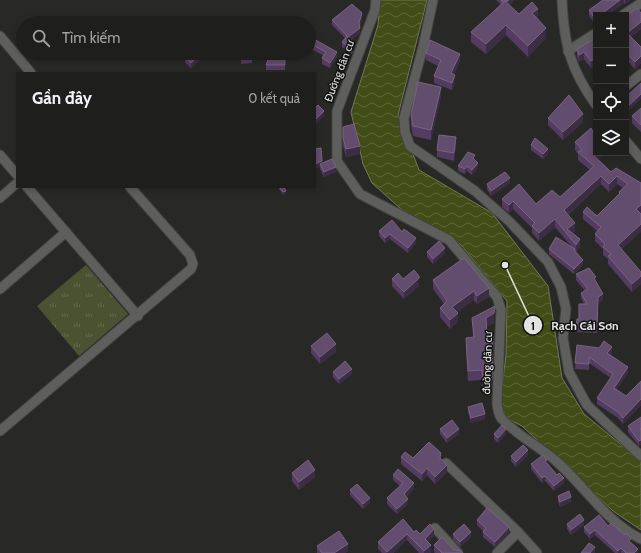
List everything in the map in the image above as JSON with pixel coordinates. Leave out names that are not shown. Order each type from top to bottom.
[{"type":"street","name":"Đường dân cư","points":[[360,194],[337,161],[337,111],[375,10],[376,0]]},
{"type":"street","points":[[432,0],[423,47],[404,118],[405,132],[410,146],[474,191],[510,222],[548,262],[561,287],[566,309],[563,338],[569,372],[587,405],[641,456]]},
{"type":"street","points":[[562,0],[563,24],[568,51],[581,84],[593,101]]},
{"type":"street","points":[[628,12],[641,3]]},
{"type":"street","points":[[568,51],[593,34]]},
{"type":"street","points":[[0,36],[16,54]]},
{"type":"street","points":[[21,60],[31,72]]},
{"type":"street","points":[[628,84],[641,74]]},
{"type":"street","points":[[629,145],[641,159]]},
{"type":"street","points":[[0,155],[16,174]]},
{"type":"street","points":[[0,198],[16,184]]},
{"type":"street","points":[[28,188],[138,316]]},
{"type":"street","points":[[0,431],[138,316],[191,269],[193,264],[190,255],[131,188]]},
{"type":"street","name":"đường dân cư","points":[[360,194],[449,240],[475,269],[497,297],[501,310],[497,404],[500,417],[512,429],[556,461],[583,490],[630,534],[641,539]]},
{"type":"street","points":[[0,289],[66,232]]},
{"type":"street","points":[[446,464],[518,532],[537,553]]},
{"type":"street","points":[[435,528],[458,553]]},
{"type":"street","points":[[497,553],[518,532]]},
{"type":"green space","points":[[86,265],[128,314],[79,356],[37,306]]},
{"type":"water","points":[[380,0],[427,0],[398,115],[419,170],[492,213],[548,286],[562,378],[584,414],[641,461],[641,530],[613,511],[522,426],[506,418],[500,403],[506,355],[507,301],[461,245],[401,209],[372,183],[363,164],[351,112],[378,25]]},
{"type":"building","points":[[501,0],[509,0],[503,3]]},
{"type":"building","points":[[603,0],[620,0],[604,12],[593,12],[593,16],[589,10]]},
{"type":"building","points":[[505,1],[519,14],[532,2],[538,9],[532,13],[546,28],[528,46],[506,25],[486,44],[471,32]]},
{"type":"building","points":[[352,4],[362,13],[359,23],[360,28],[348,37],[332,20]]},
{"type":"building","points":[[637,8],[641,13],[641,22],[629,31],[629,14]]},
{"type":"building","points":[[629,35],[641,47],[641,56],[635,62],[629,55]]},
{"type":"building","points":[[347,36],[353,46],[352,49],[342,42]]},
{"type":"building","points":[[316,40],[337,52],[330,63],[322,58],[326,52],[316,47]]},
{"type":"building","points":[[430,40],[460,54],[451,73],[455,75],[452,83],[434,76],[441,60],[426,53]]},
{"type":"building","points":[[593,40],[593,60],[591,61],[584,52],[579,55],[577,49]]},
{"type":"building","points":[[268,60],[285,60],[285,65],[266,65]]},
{"type":"building","points":[[418,82],[441,87],[431,130],[413,126],[411,115]]},
{"type":"building","points":[[641,83],[641,94],[629,105],[629,94]]},
{"type":"building","points":[[569,95],[583,114],[563,132],[548,118]]},
{"type":"building","points":[[318,105],[324,111],[316,119],[316,107]]},
{"type":"building","points":[[641,108],[641,125],[632,116]]},
{"type":"building","points":[[354,124],[360,146],[346,149],[343,138],[343,127]]},
{"type":"building","points":[[591,128],[593,132],[593,156],[611,172],[616,168],[641,183],[641,205],[636,209],[641,214],[641,224],[618,245],[641,272],[641,276],[632,284],[608,256],[611,254],[603,247],[605,244],[595,234],[601,227],[583,212],[587,207],[597,216],[620,193],[619,192],[628,184],[617,176],[609,184],[601,176],[564,210],[575,223],[567,229],[580,239],[576,245],[555,219],[539,233],[532,226],[535,223],[513,201],[509,205],[502,199],[519,184],[536,204],[552,190],[560,197],[594,166],[578,152],[582,150],[575,142]]},
{"type":"building","points":[[439,135],[456,137],[454,153],[437,150]]},
{"type":"building","points":[[535,138],[548,149],[543,154],[531,145]]},
{"type":"building","points":[[321,148],[322,161],[316,164],[316,149]]},
{"type":"building","points":[[468,152],[475,155],[473,158],[478,163],[472,170],[467,166],[465,169],[458,166]]},
{"type":"building","points":[[332,159],[336,167],[324,172],[320,164]]},
{"type":"building","points":[[505,172],[510,178],[491,191],[487,184]]},
{"type":"building","points":[[280,188],[284,188],[286,191],[283,192]]},
{"type":"building","points":[[392,220],[402,232],[404,229],[416,238],[408,248],[390,234],[385,238],[379,231]]},
{"type":"building","points":[[556,237],[575,249],[574,250],[583,260],[574,269],[549,249]]},
{"type":"building","points":[[439,241],[445,248],[433,259],[427,252]]},
{"type":"building","points":[[464,258],[489,288],[477,296],[474,291],[452,307],[458,313],[450,320],[440,308],[447,301],[433,280]]},
{"type":"building","points":[[589,268],[596,277],[594,278],[603,294],[598,297],[597,327],[576,326],[577,319],[579,319],[579,304],[587,304],[581,293],[588,289],[576,274]]},
{"type":"building","points":[[414,270],[419,278],[404,292],[392,279],[398,273],[403,279]]},
{"type":"building","points":[[495,306],[494,313],[486,318],[487,336],[493,336],[492,379],[483,380],[482,370],[468,371],[466,338],[474,337],[472,318]]},
{"type":"building","points":[[327,333],[336,344],[320,357],[311,346]]},
{"type":"building","points":[[604,341],[612,347],[607,353],[628,367],[614,388],[626,396],[641,381],[641,399],[623,418],[618,412],[597,398],[613,374],[589,357],[589,364],[575,363],[577,345],[599,348]]},
{"type":"building","points":[[345,361],[352,369],[339,379],[333,372]]},
{"type":"building","points":[[482,403],[485,414],[471,418],[468,407]]},
{"type":"building","points":[[641,417],[641,440],[639,441],[628,426]]},
{"type":"building","points":[[452,420],[459,429],[447,438],[440,429]]},
{"type":"building","points":[[502,425],[506,429],[498,438],[494,434]]},
{"type":"building","points":[[429,442],[441,453],[440,458],[447,465],[435,477],[427,468],[422,474],[401,457],[405,452],[413,458]]},
{"type":"building","points":[[523,445],[528,450],[516,462],[511,456]]},
{"type":"building","points":[[543,455],[547,460],[545,461],[557,475],[559,473],[564,478],[554,486],[545,476],[542,478],[531,464]]},
{"type":"building","points":[[308,460],[315,470],[299,482],[292,473]]},
{"type":"building","points":[[398,469],[414,483],[404,494],[408,499],[397,509],[387,498],[403,483],[393,475]]},
{"type":"building","points":[[357,484],[370,498],[363,504],[350,490]]},
{"type":"building","points":[[569,491],[571,497],[560,502],[558,496]]},
{"type":"building","points":[[487,508],[509,527],[495,542],[483,532],[486,528],[477,520]]},
{"type":"building","points":[[580,514],[584,520],[571,530],[567,524]]},
{"type":"building","points":[[599,515],[608,526],[611,523],[625,535],[626,533],[631,538],[629,541],[638,549],[634,553],[626,553],[621,548],[618,551],[595,530],[590,534],[584,527]]},
{"type":"building","points":[[403,519],[414,532],[416,530],[420,534],[430,524],[434,529],[425,539],[431,545],[424,551],[407,534],[387,552],[378,542]]},
{"type":"building","points":[[464,524],[471,532],[460,542],[453,534]]},
{"type":"building","points":[[339,531],[348,544],[334,553],[322,553],[317,546]]},
{"type":"building","points":[[442,537],[454,550],[461,551],[463,553],[442,553],[434,545]]},
{"type":"building","points":[[589,543],[595,547],[590,553],[581,553]]},
{"type":"place","name":"Rạch Cái Sơn","points":[[505,265]]}]
